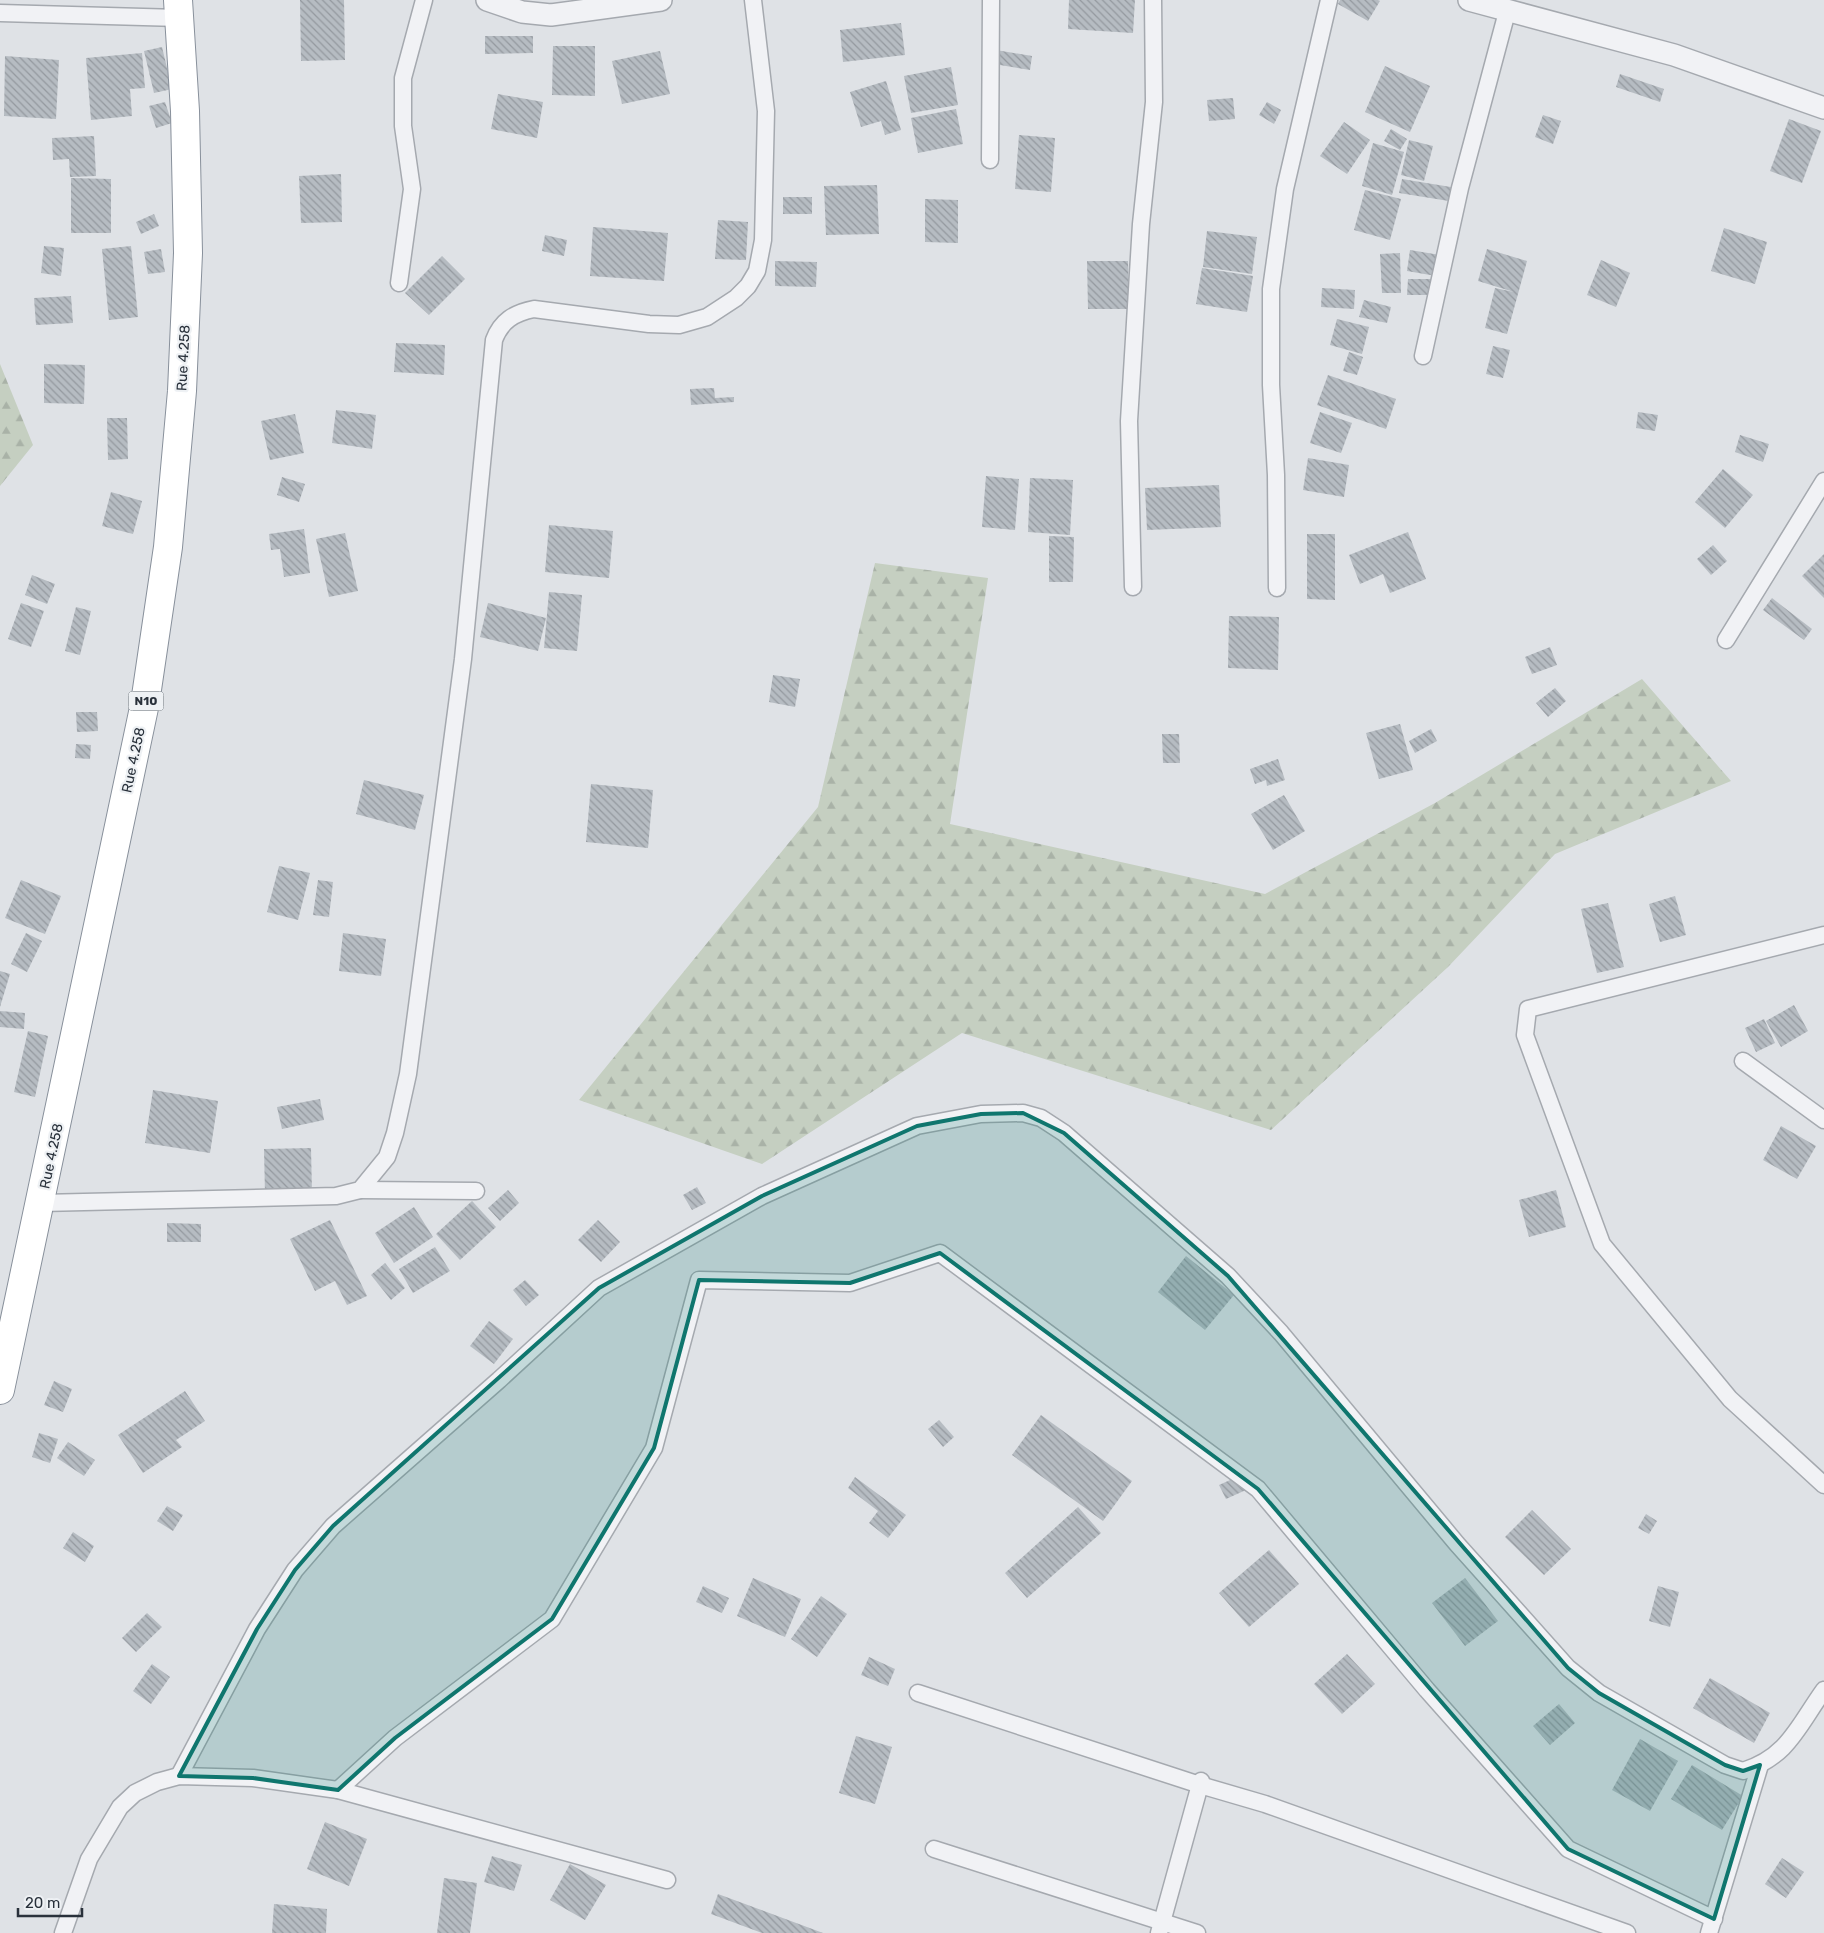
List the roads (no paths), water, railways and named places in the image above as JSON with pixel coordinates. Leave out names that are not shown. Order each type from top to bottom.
[{"type":"highway","name":"Rue 4.258","points":[[0,1390],[145,703],[168,547],[182,391],[188,254],[185,111],[178,9]]},
{"type":"street","points":[[399,283],[412,189],[403,126],[403,78],[424,0]]},
{"type":"street","points":[[487,0],[522,12],[551,15],[661,0]]},
{"type":"street","points":[[360,1190],[387,1158],[395,1134],[408,1074],[463,659],[494,340],[499,328],[509,318],[522,311],[534,309],[649,324],[679,325],[707,317],[736,298],[748,286],[757,271],[763,240],[766,111],[753,0]]},
{"type":"street","points":[[990,160],[991,0]]},
{"type":"street","points":[[1133,587],[1129,422],[1142,224],[1154,102],[1153,0]]},
{"type":"street","points":[[1277,588],[1276,475],[1271,385],[1271,289],[1285,189],[1329,0]]},
{"type":"street","points":[[1470,0],[1506,12],[1674,55],[1824,108]]},
{"type":"street","points":[[0,13],[178,9]]},
{"type":"street","points":[[1424,356],[1460,188],[1506,12]]},
{"type":"street","points":[[1726,640],[1824,481]]},
{"type":"street","points":[[1824,935],[1528,1009],[1525,1035],[1602,1244],[1730,1399],[1824,1485]]},
{"type":"street","points":[[1743,1061],[1824,1120]]},
{"type":"street","points":[[179,1776],[257,1629],[296,1570],[333,1526],[499,1380],[599,1288],[762,1196],[917,1126],[981,1114],[1023,1113],[1041,1118],[1064,1133],[1228,1276],[1281,1333],[1457,1544],[1568,1668],[1607,1698],[1725,1765],[1743,1770],[1772,1759],[1785,1747],[1824,1690]]},
{"type":"street","points":[[41,1203],[336,1196],[360,1190],[476,1191]]},
{"type":"street","points":[[338,1790],[395,1738],[552,1618],[654,1448],[699,1280],[850,1283],[940,1253],[1258,1489],[1427,1690],[1568,1849],[1712,1926],[1760,1765]]},
{"type":"street","points":[[918,1693],[1265,1804],[1627,1933]]},
{"type":"street","points":[[63,1933],[89,1859],[120,1807],[135,1793],[157,1782],[179,1776],[253,1778],[338,1790],[667,1880]]},
{"type":"street","points":[[1160,1928],[1201,1783]]},
{"type":"street","points":[[934,1849],[1160,1928],[1197,1933]]}]
